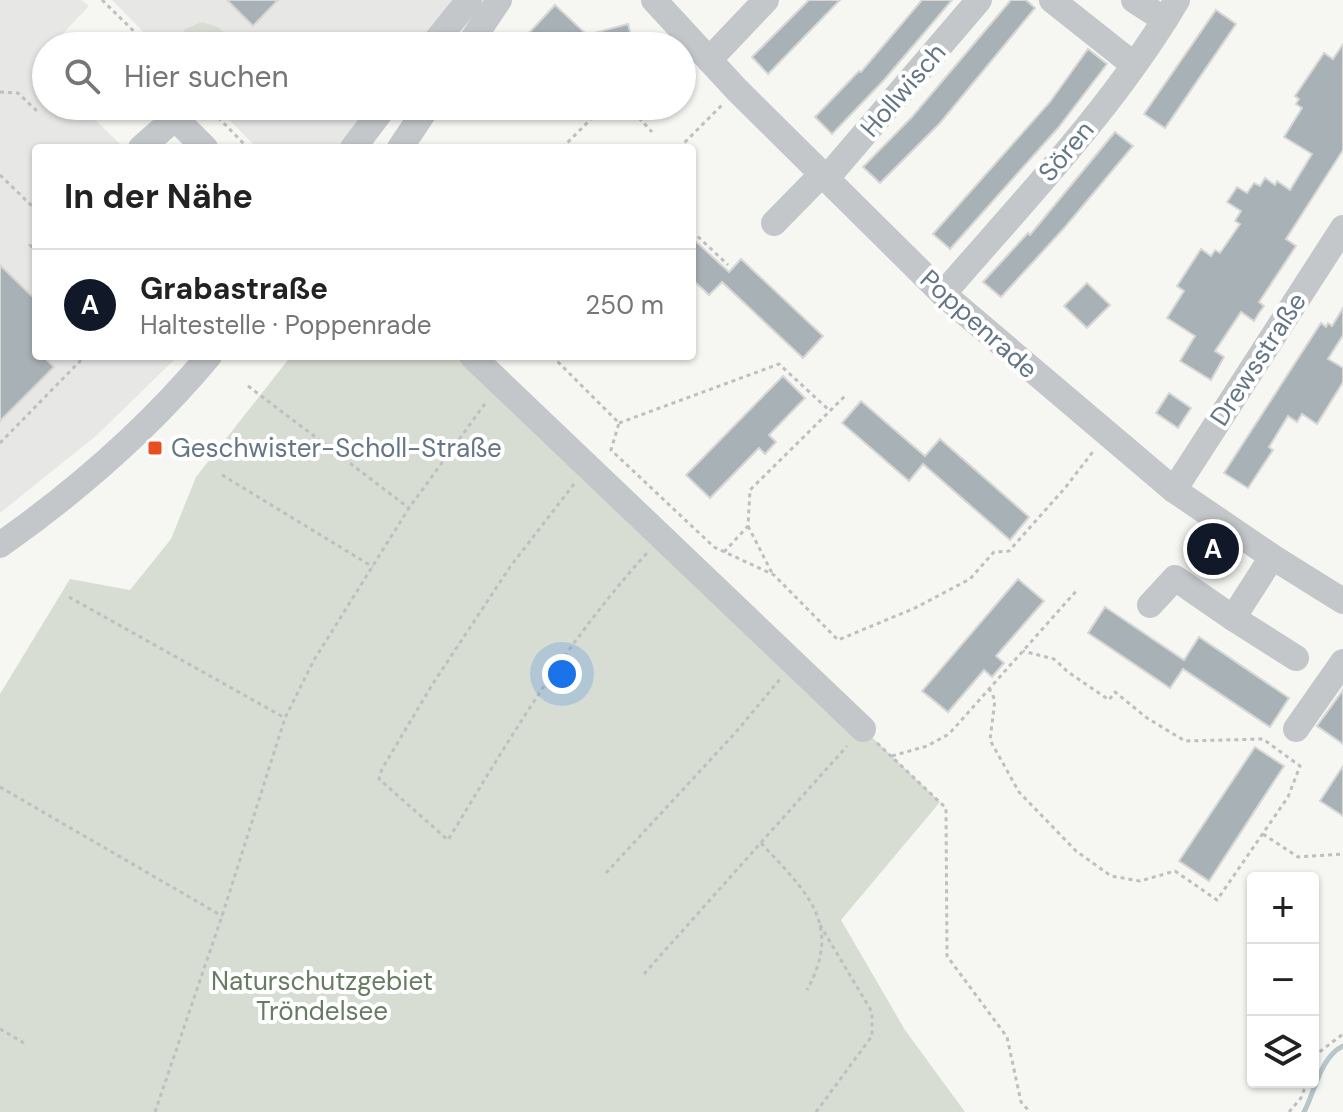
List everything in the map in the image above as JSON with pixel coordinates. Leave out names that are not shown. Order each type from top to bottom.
[{"type":"street","points":[[443,32],[469,0]]},
{"type":"street","points":[[477,32],[499,0]]},
{"type":"street","name":"Poppenrade","points":[[654,0],[683,32]]},
{"type":"street","points":[[709,60],[766,0]]},
{"type":"street","name":"Hollwisch","points":[[774,223],[824,176],[979,0]]},
{"type":"street","points":[[1052,0],[1134,65]]},
{"type":"street","points":[[1134,0],[1171,10]]},
{"type":"street","name":"Sören","points":[[943,294],[1074,142],[1134,65],[1171,10]]},
{"type":"street","name":"Poppenrade","points":[[696,46],[943,294],[1174,490],[1343,601]]},
{"type":"street","points":[[146,144],[173,120]]},
{"type":"street","points":[[177,120],[201,144]]},
{"type":"street","points":[[356,144],[374,120]]},
{"type":"street","points":[[403,144],[419,120]]},
{"type":"street","name":"Drewsstraße","points":[[1174,490],[1343,228]]},
{"type":"street","points":[[0,545],[109,461],[177,394],[206,360]]},
{"type":"street","points":[[477,360],[863,729]]},
{"type":"street","points":[[1233,618],[1272,557]]},
{"type":"street","points":[[1150,605],[1175,578],[1296,658]]},
{"type":"street","points":[[1296,729],[1343,662]]},
{"type":"path","points":[[102,0],[135,32]]},
{"type":"path","points":[[683,144],[737,90]]},
{"type":"path","points":[[0,92],[18,93],[32,106]]},
{"type":"path","points":[[221,120],[244,144]]},
{"type":"path","points":[[566,144],[590,120]]},
{"type":"path","points":[[641,120],[652,132]]},
{"type":"path","points":[[0,175],[32,206]]},
{"type":"path","points":[[696,235],[728,265]]},
{"type":"path","points":[[0,443],[81,360]]},
{"type":"path","points":[[556,360],[619,423]]},
{"type":"path","points":[[619,423],[779,364],[830,411]]},
{"type":"path","points":[[155,1112],[285,718],[314,660],[409,508],[501,381]]},
{"type":"path","points":[[248,386],[409,508]]},
{"type":"path","points":[[847,394],[750,490],[748,526],[774,575],[838,640],[915,608],[970,579],[994,552],[1009,551],[1065,488],[1107,433]]},
{"type":"path","points":[[619,423],[611,450],[714,547],[774,575]]},
{"type":"path","points":[[590,466],[538,527],[510,567],[432,685],[382,769],[379,779],[448,840],[507,739],[554,670],[611,593],[663,536]]},
{"type":"path","points":[[222,475],[373,567]]},
{"type":"path","points":[[723,552],[748,526]]},
{"type":"path","points":[[891,757],[927,746],[949,734],[1078,589]]},
{"type":"path","points":[[69,597],[285,718]]},
{"type":"path","points":[[989,688],[995,700],[990,740],[1019,792],[1076,851],[1111,876],[1140,881],[1175,871],[1217,900],[1288,797],[1300,766],[1263,739],[1185,741],[1147,718],[1115,692],[1109,700],[1054,659],[1023,651]]},
{"type":"path","points":[[606,873],[736,732],[794,663]]},
{"type":"path","points":[[644,974],[863,729],[946,808],[947,956],[1007,1037],[1021,1102],[1030,1112]]},
{"type":"path","points":[[0,787],[222,916]]},
{"type":"path","points":[[1263,834],[1298,857],[1343,854]]},
{"type":"path","points":[[761,843],[819,917],[822,945],[816,974],[807,990]]},
{"type":"path","points":[[816,1112],[872,1036],[872,1012],[820,925]]},
{"type":"path","points":[[0,1029],[24,1043]]},
{"type":"path","points":[[1319,1052],[1343,1034]]},
{"type":"path","points":[[1289,1112],[1305,1088]]},
{"type":"shaded area","points":[[0,0],[82,0],[89,6],[64,32],[32,32],[32,120],[95,120],[120,144],[32,144],[32,360],[174,360],[97,435],[0,513]]},
{"type":"shaded area","points":[[112,0],[456,0],[431,32],[143,32]]},
{"type":"shaded area","points":[[230,120],[363,120],[344,144],[253,144]]},
{"type":"green space","points":[[202,22],[223,32],[184,32]]},
{"type":"green space","name":"Naturschutzgebiet Tröndelsee","points":[[288,360],[476,360],[940,802],[841,920],[905,1030],[965,1112],[0,1112],[0,694],[70,579],[130,590],[171,539],[196,477]]},
{"type":"building","points":[[227,0],[278,0],[253,26]]},
{"type":"building","points":[[809,0],[840,0],[768,74],[752,57]]},
{"type":"building","points":[[922,0],[952,0],[884,80],[832,134],[815,117],[861,72]]},
{"type":"building","points":[[1011,0],[1026,0],[1035,8],[940,123],[880,183],[863,167],[912,117]]},
{"type":"building","points":[[555,5],[584,32],[530,32]]},
{"type":"building","points":[[1216,10],[1236,24],[1165,128],[1144,114]]},
{"type":"building","points":[[628,24],[630,32],[598,32]]},
{"type":"building","points":[[1343,44],[1343,150],[1286,239],[1296,246],[1259,302],[1264,306],[1254,321],[1241,312],[1215,351],[1224,357],[1211,380],[1180,361],[1195,336],[1167,318],[1184,291],[1177,286],[1201,249],[1211,256],[1215,250],[1220,253],[1240,224],[1235,221],[1241,211],[1227,202],[1237,187],[1247,193],[1254,183],[1260,186],[1265,178],[1275,185],[1277,181],[1290,190],[1312,154],[1284,137],[1302,108],[1296,104],[1299,99],[1295,96],[1324,53],[1333,59]]},
{"type":"building","points":[[1088,49],[1107,64],[1058,128],[950,249],[933,234],[1050,102]]},
{"type":"building","points":[[1115,132],[1133,146],[1001,297],[983,282],[1028,233],[1030,235]]},
{"type":"building","points":[[696,242],[729,272],[741,259],[823,336],[803,358],[722,282],[709,295],[696,283]]},
{"type":"building","points":[[0,265],[32,296],[32,360],[47,360],[54,367],[0,421]]},
{"type":"building","points":[[1087,283],[1110,305],[1087,328],[1064,306]]},
{"type":"building","points":[[1343,308],[1343,335],[1328,359],[1343,368],[1343,382],[1317,424],[1302,414],[1297,422],[1288,416],[1269,447],[1273,450],[1248,488],[1224,473],[1321,323],[1326,327],[1328,323],[1332,326]]},
{"type":"building","points":[[783,376],[805,398],[769,435],[776,442],[765,454],[759,448],[710,498],[686,475]]},
{"type":"building","points":[[1169,393],[1191,408],[1178,428],[1156,413]]},
{"type":"building","points":[[861,401],[925,456],[940,439],[1029,517],[1010,540],[923,464],[909,481],[842,423]]},
{"type":"building","points":[[1018,579],[1044,601],[996,656],[1004,663],[992,677],[984,670],[948,712],[922,691]]},
{"type":"building","points":[[1105,607],[1184,660],[1199,637],[1289,698],[1270,727],[1183,669],[1170,688],[1088,633]]},
{"type":"building","points":[[1343,690],[1343,744],[1317,726]]},
{"type":"building","points":[[1255,747],[1284,766],[1209,881],[1179,861]]},
{"type":"building","points":[[1343,766],[1343,816],[1320,801]]},
{"type":"waterway","points":[[1304,1112],[1323,1066],[1343,1046]]},
{"type":"place","name":"Geschwister-Scholl-Straße","points":[[155,448]]},
{"type":"place","name":"Grabastraße","points":[[1213,549]]}]
